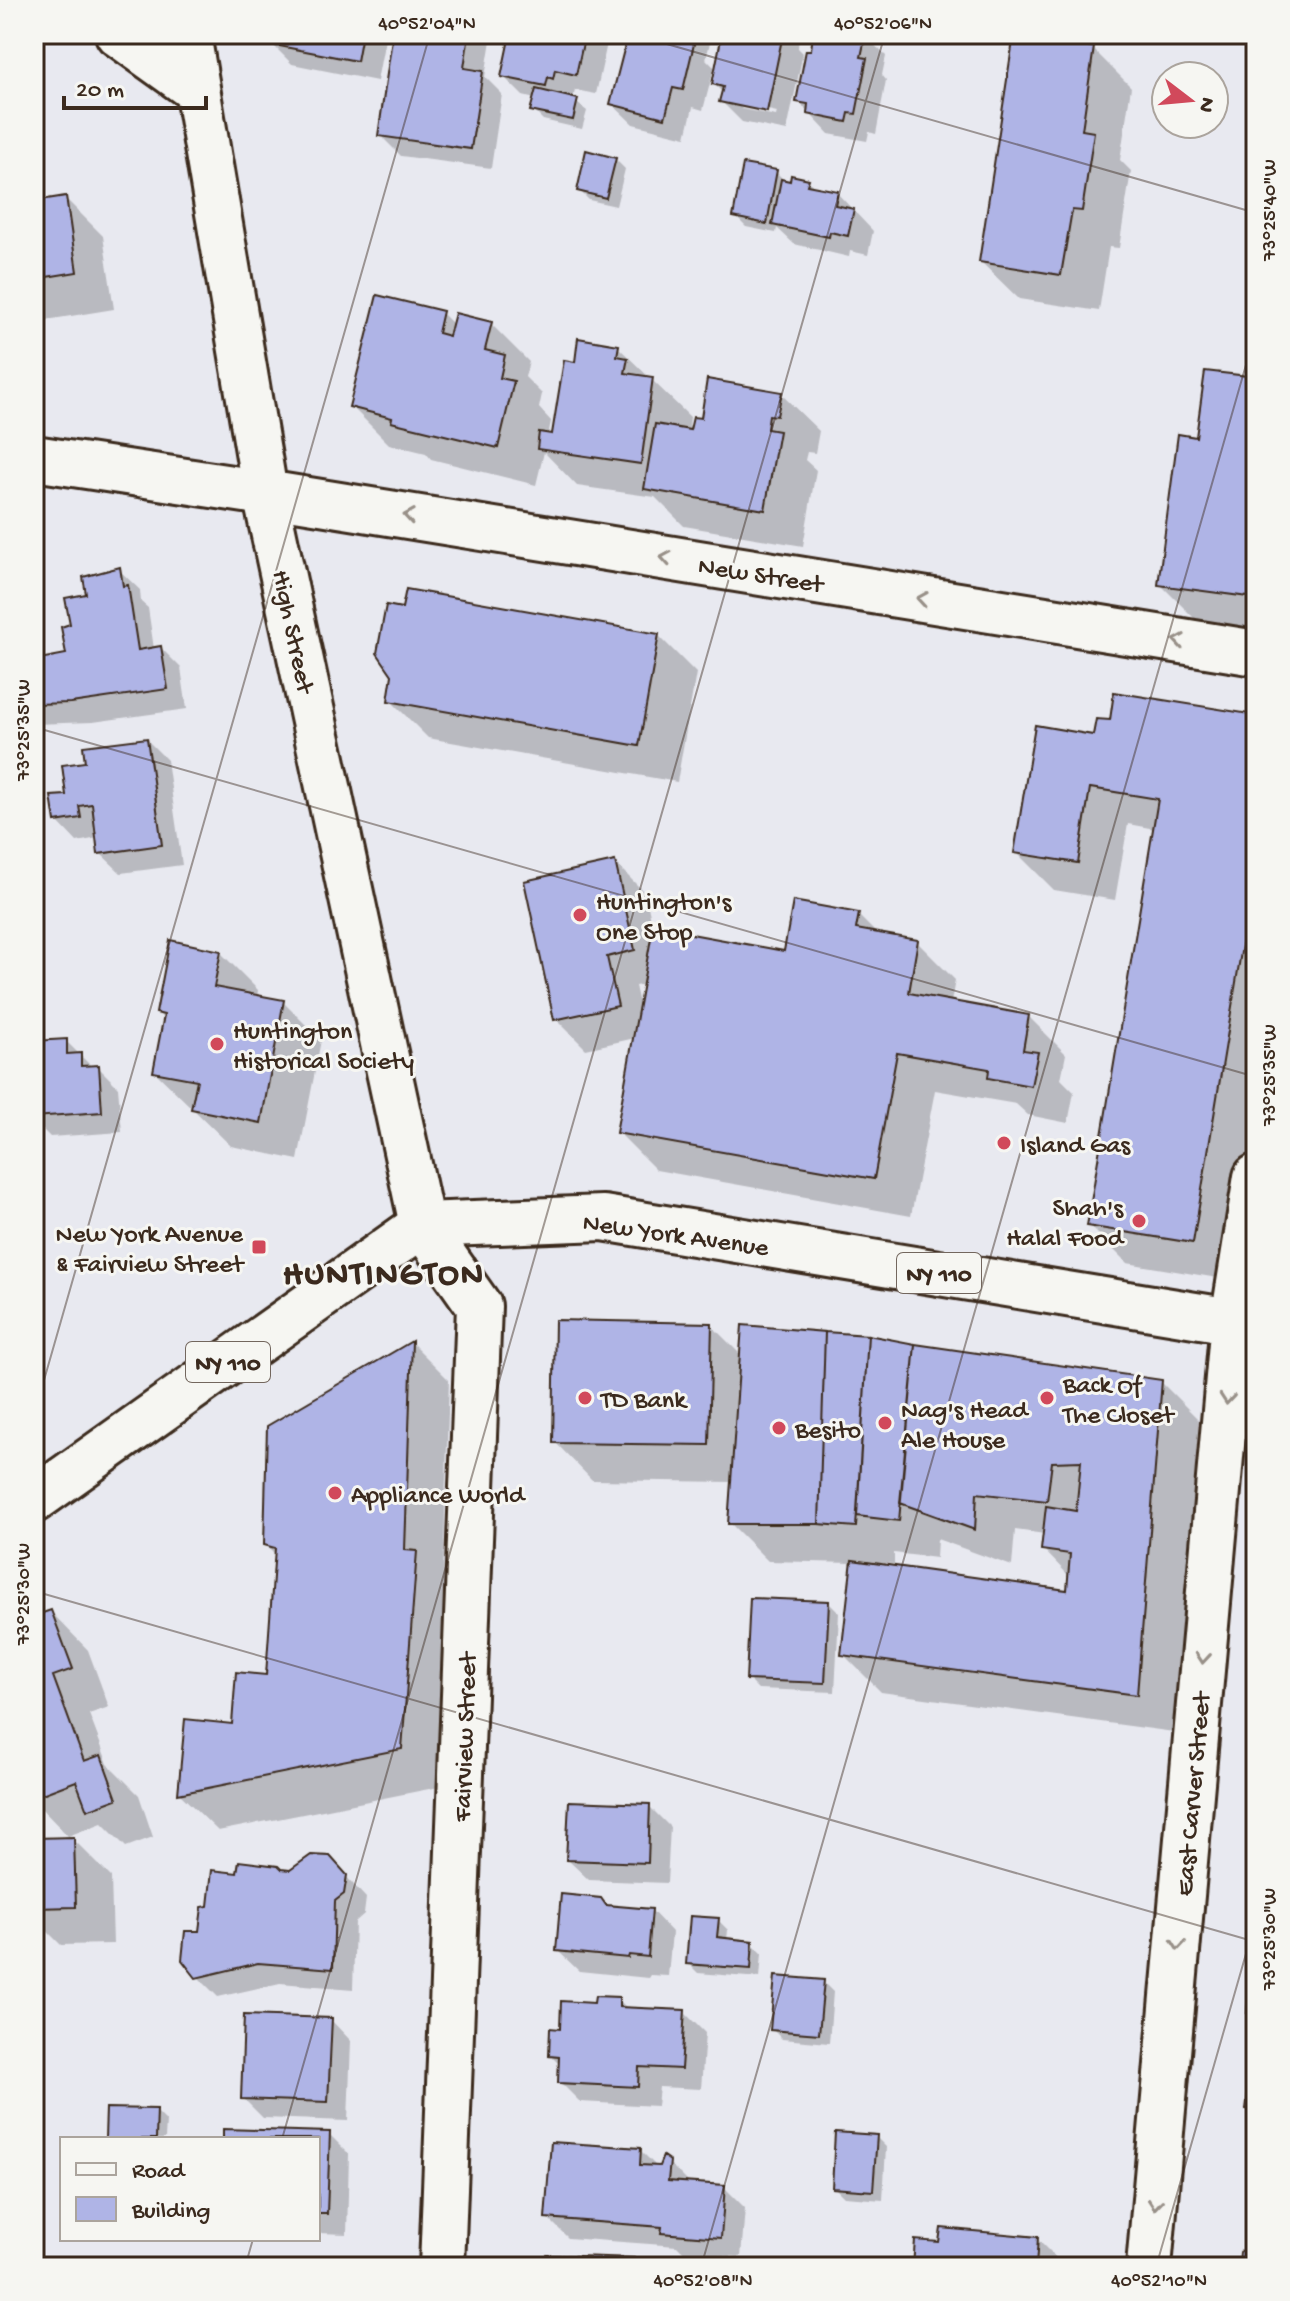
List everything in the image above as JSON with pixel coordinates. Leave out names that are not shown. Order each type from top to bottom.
[{"type":"street","points":[[118,34],[196,90]]},
{"type":"street","name":"High Street","points":[[188,34],[265,493],[422,1225]]},
{"type":"street","name":"New Street","points":[[34,458],[1256,653]]},
{"type":"street","name":"East Carver Street","points":[[1149,2267],[1245,1323],[1256,1177]]},
{"type":"street","name":"New York Avenue","points":[[422,1225],[603,1218],[1245,1323]]},
{"type":"street","name":"NY 110","points":[[34,1500],[422,1225]]},
{"type":"street","name":"Fairview Street","points":[[422,1225],[479,1306],[442,2267]]},
{"type":"building","points":[[271,34],[362,34],[357,61],[269,44]]},
{"type":"building","points":[[389,34],[469,34],[464,68],[483,71],[471,149],[378,136],[392,39]]},
{"type":"building","points":[[510,34],[585,34],[576,75],[555,70],[553,79],[548,77],[546,86],[501,77]]},
{"type":"building","points":[[630,34],[687,34],[685,42],[694,44],[683,90],[673,88],[665,118],[610,104]]},
{"type":"building","points":[[722,34],[783,34],[767,112],[719,102],[723,87],[712,84]]},
{"type":"building","points":[[813,34],[866,34],[861,57],[867,58],[856,114],[849,113],[847,122],[807,114],[808,104],[796,102],[806,50],[811,50]]},
{"type":"building","points":[[1014,34],[1031,34],[1030,37],[1094,47],[1082,130],[1094,132],[1082,211],[1072,210],[1061,275],[979,262]]},
{"type":"building","points":[[536,89],[578,99],[573,120],[530,111]]},
{"type":"building","points":[[586,150],[616,158],[606,198],[577,191]]},
{"type":"building","points":[[743,164],[777,170],[767,224],[733,217]]},
{"type":"building","points":[[791,175],[809,179],[807,185],[838,191],[835,205],[854,209],[848,236],[830,232],[829,237],[772,225],[781,179],[790,181]]},
{"type":"building","points":[[66,196],[77,272],[34,279],[34,201]]},
{"type":"building","points":[[377,295],[443,311],[438,333],[449,336],[455,313],[492,322],[485,350],[505,355],[500,378],[514,381],[498,448],[391,422],[392,418],[349,407]]},
{"type":"building","points":[[578,338],[619,345],[617,356],[628,358],[625,373],[653,377],[641,464],[537,449],[539,432],[552,434],[564,360],[575,362]]},
{"type":"building","points":[[1205,371],[1256,377],[1256,598],[1158,585],[1178,434],[1196,437]]},
{"type":"building","points":[[707,379],[782,392],[777,416],[769,415],[767,429],[779,431],[765,510],[644,489],[655,424],[690,430],[693,417],[701,418]]},
{"type":"building","points":[[120,567],[123,586],[128,585],[138,650],[161,646],[168,689],[71,703],[34,704],[34,660],[66,654],[61,627],[70,624],[65,598],[86,594],[83,577]]},
{"type":"building","points":[[406,589],[659,634],[639,746],[388,701],[392,675],[377,653],[386,605],[402,608]]},
{"type":"building","points":[[1114,692],[1256,715],[1256,782],[1251,815],[1256,816],[1256,861],[1193,1243],[1087,1226],[1158,799],[1090,788],[1078,863],[1014,853],[1035,725],[1093,735],[1096,719],[1110,720]]},
{"type":"building","points":[[147,738],[162,845],[98,854],[92,804],[79,806],[81,818],[55,822],[51,796],[66,795],[62,765],[85,762],[83,746]]},
{"type":"building","name":"Huntington's One Stop","points":[[615,861],[635,950],[607,957],[618,1006],[554,1020],[524,881]]},
{"type":"building","points":[[793,901],[859,913],[856,929],[918,940],[909,993],[1029,1015],[1023,1050],[1038,1052],[1031,1086],[988,1078],[989,1069],[897,1053],[874,1179],[616,1133],[653,927],[784,951]]},
{"type":"building","name":"Huntington Historical Society","points":[[170,940],[221,951],[214,987],[284,1000],[261,1123],[191,1109],[197,1080],[153,1072],[164,1015],[156,1013]]},
{"type":"building","points":[[67,1039],[67,1054],[81,1053],[81,1066],[99,1065],[102,1112],[34,1117],[34,1041]]},
{"type":"building","points":[[555,1320],[712,1323],[709,1445],[553,1443]]},
{"type":"building","name":"Besito","points":[[742,1325],[825,1332],[819,1524],[728,1524]]},
{"type":"building","points":[[825,1332],[868,1335],[856,1527],[819,1524]]},
{"type":"building","name":"Nag's Head Ale House","points":[[868,1335],[915,1344],[899,1521],[857,1516]]},
{"type":"building","points":[[412,1341],[405,1550],[417,1551],[402,1749],[178,1794],[185,1719],[232,1724],[236,1672],[266,1675],[275,1548],[264,1545],[267,1426]]},
{"type":"building","points":[[915,1344],[1162,1380],[1137,1695],[841,1655],[852,1560],[1067,1590],[1070,1554],[1041,1550],[1046,1506],[1076,1511],[1081,1461],[1052,1462],[1047,1501],[977,1493],[975,1530],[900,1503]]},
{"type":"building","points":[[750,1598],[829,1601],[825,1683],[746,1680]]},
{"type":"building","points":[[51,1610],[73,1669],[53,1676],[84,1761],[101,1755],[117,1799],[87,1810],[76,1781],[34,1797],[34,1616]]},
{"type":"building","points":[[569,1801],[650,1804],[648,1863],[566,1860]]},
{"type":"building","points":[[74,1837],[76,1907],[34,1908],[34,1838]]},
{"type":"building","points":[[311,1855],[330,1856],[347,1875],[344,1894],[335,1901],[333,1969],[258,1963],[196,1978],[182,1960],[185,1931],[199,1931],[202,1907],[208,1906],[212,1870],[237,1873],[239,1861],[290,1870]]},
{"type":"building","points":[[561,1894],[601,1898],[606,1905],[652,1909],[648,1957],[556,1951]]},
{"type":"building","points":[[690,1916],[719,1918],[717,1937],[753,1941],[751,1969],[686,1964]]},
{"type":"building","points":[[1256,1919],[1256,2014],[1247,2013],[1254,1942],[1248,1935],[1250,1924]]},
{"type":"building","points":[[775,1976],[824,1980],[819,2034],[770,2030]]},
{"type":"building","points":[[595,1996],[619,1997],[619,2007],[685,2010],[681,2069],[639,2067],[638,2087],[558,2083],[559,2057],[549,2056],[550,2028],[560,2029],[561,2001],[594,2003]]},
{"type":"building","points":[[244,2015],[332,2018],[328,2102],[241,2099]]},
{"type":"building","points":[[1252,2064],[1256,2065],[1256,2110],[1246,2109]]},
{"type":"building","points":[[106,2108],[157,2109],[156,2137],[105,2137]]},
{"type":"building","points":[[223,2129],[330,2132],[327,2214],[320,2214],[320,2137],[223,2137]]},
{"type":"building","points":[[835,2132],[877,2135],[873,2191],[832,2188]]},
{"type":"building","points":[[551,2142],[641,2148],[640,2165],[659,2166],[663,2156],[670,2161],[668,2181],[725,2185],[721,2238],[661,2233],[662,2227],[545,2218]]},
{"type":"building","points":[[941,2228],[1038,2237],[1036,2267],[913,2267],[915,2240],[939,2242]]},
{"type":"building","points":[[1246,2248],[1256,2249],[1256,2267],[1239,2267],[1240,2252]]},
{"type":"building","points":[[547,2255],[634,2258],[634,2267],[546,2267]]},
{"type":"place","name":"Huntington's One Stop","points":[[580,915]]},
{"type":"place","name":"Huntington Historical Society","points":[[217,1044]]},
{"type":"place","name":"Island Gas","points":[[1004,1143]]},
{"type":"place","name":"Shah's Halal Food","points":[[1139,1221]]},
{"type":"place","name":"New York Avenue & Fairview Street","points":[[259,1247]]},
{"type":"place","name":"TD Bank","points":[[585,1398]]},
{"type":"place","name":"Back Of The Closet","points":[[1047,1398]]},
{"type":"place","name":"Nag's Head Ale House","points":[[885,1423]]},
{"type":"place","name":"Besito","points":[[779,1428]]},
{"type":"place","name":"Appliance World","points":[[335,1493]]},
{"type":"district","name":"HUNTINGTON","points":[[384,1271]]}]
